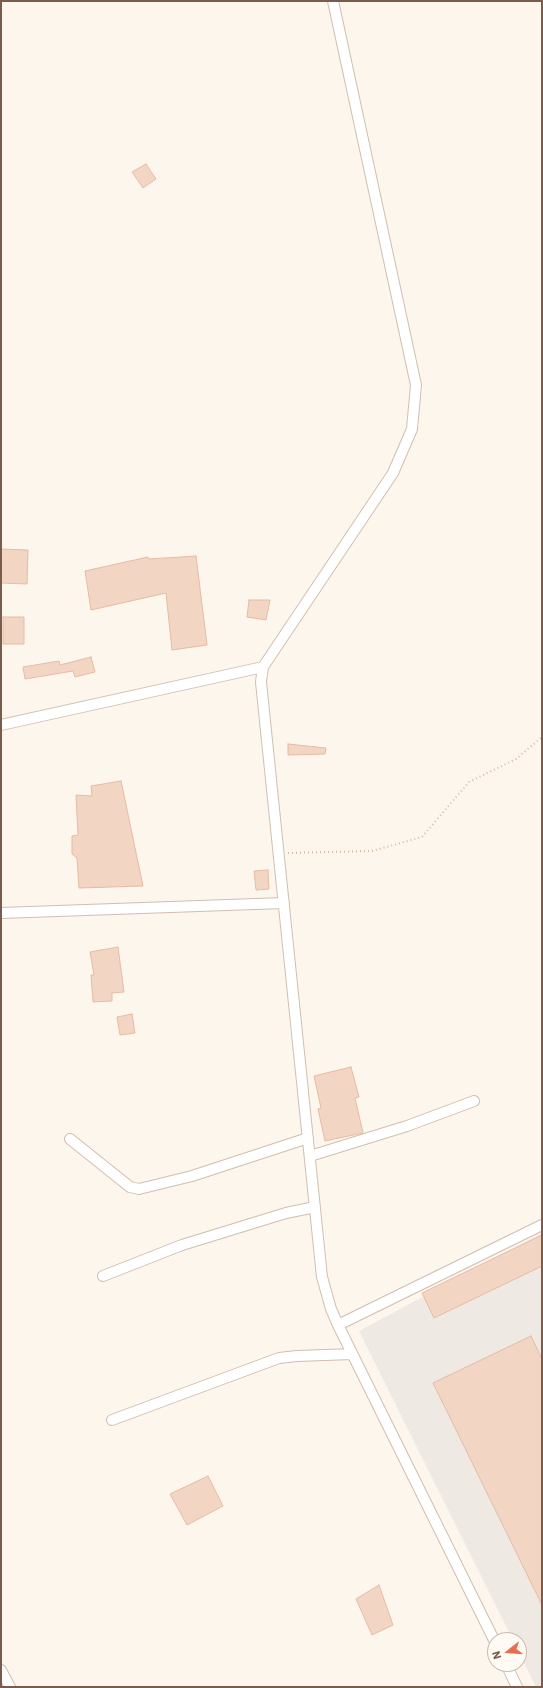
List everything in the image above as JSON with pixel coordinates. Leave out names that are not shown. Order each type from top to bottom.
[{"type":"street","points":[[332,1],[416,385],[412,429],[393,473],[263,667],[261,682],[322,1277],[331,1310],[338,1326],[490,1632]]},
{"type":"street","points":[[1,725],[263,667]]},
{"type":"street","points":[[1,912],[284,903]]},
{"type":"street","points":[[310,1156],[407,1126],[474,1101]]},
{"type":"street","points":[[70,1139],[130,1188],[139,1189],[192,1176],[308,1138]]},
{"type":"street","points":[[103,1276],[182,1245],[286,1213],[315,1207]]},
{"type":"street","points":[[338,1326],[542,1225]]},
{"type":"street","points":[[112,1420],[279,1358],[352,1354]]},
{"type":"street","points":[[1,1670],[10,1687]]},
{"type":"street","points":[[510,1672],[517,1687]]},
{"type":"path","points":[[279,853],[372,851],[422,837],[469,782],[516,759],[542,736]]},
{"type":"shaded area","points":[[542,1233],[542,1687],[536,1687],[527,1669],[527,1632],[509,1632],[359,1331]]},
{"type":"building","points":[[146,164],[156,179],[143,188],[132,172]]},
{"type":"building","points":[[1,549],[28,550],[27,584],[1,583]]},
{"type":"building","points":[[196,556],[207,645],[172,650],[166,593],[91,610],[85,571],[148,557],[149,559]]},
{"type":"building","points":[[249,600],[270,600],[266,620],[247,617]]},
{"type":"building","points":[[3,617],[24,617],[24,644],[3,644]]},
{"type":"building","points":[[91,657],[95,672],[75,677],[73,671],[25,679],[23,667],[59,661],[60,665]]},
{"type":"building","points":[[288,744],[326,748],[325,754],[288,755]]},
{"type":"building","points":[[121,781],[143,886],[79,888],[77,858],[72,854],[72,836],[78,835],[76,795],[92,796],[91,786]]},
{"type":"building","points":[[268,870],[269,889],[256,890],[254,871]]},
{"type":"building","points":[[118,947],[124,992],[112,993],[112,1001],[93,1002],[91,975],[94,975],[90,952]]},
{"type":"building","points":[[132,1014],[135,1033],[120,1035],[117,1017]]},
{"type":"building","points":[[351,1067],[359,1097],[355,1098],[363,1133],[325,1141],[318,1109],[321,1108],[314,1076]]},
{"type":"building","points":[[542,1235],[542,1266],[434,1318],[422,1293]]},
{"type":"building","points":[[531,1336],[542,1359],[542,1605],[433,1383]]},
{"type":"building","points":[[208,1476],[223,1506],[187,1525],[170,1494]]},
{"type":"building","points":[[379,1585],[393,1625],[372,1635],[356,1599]]}]
